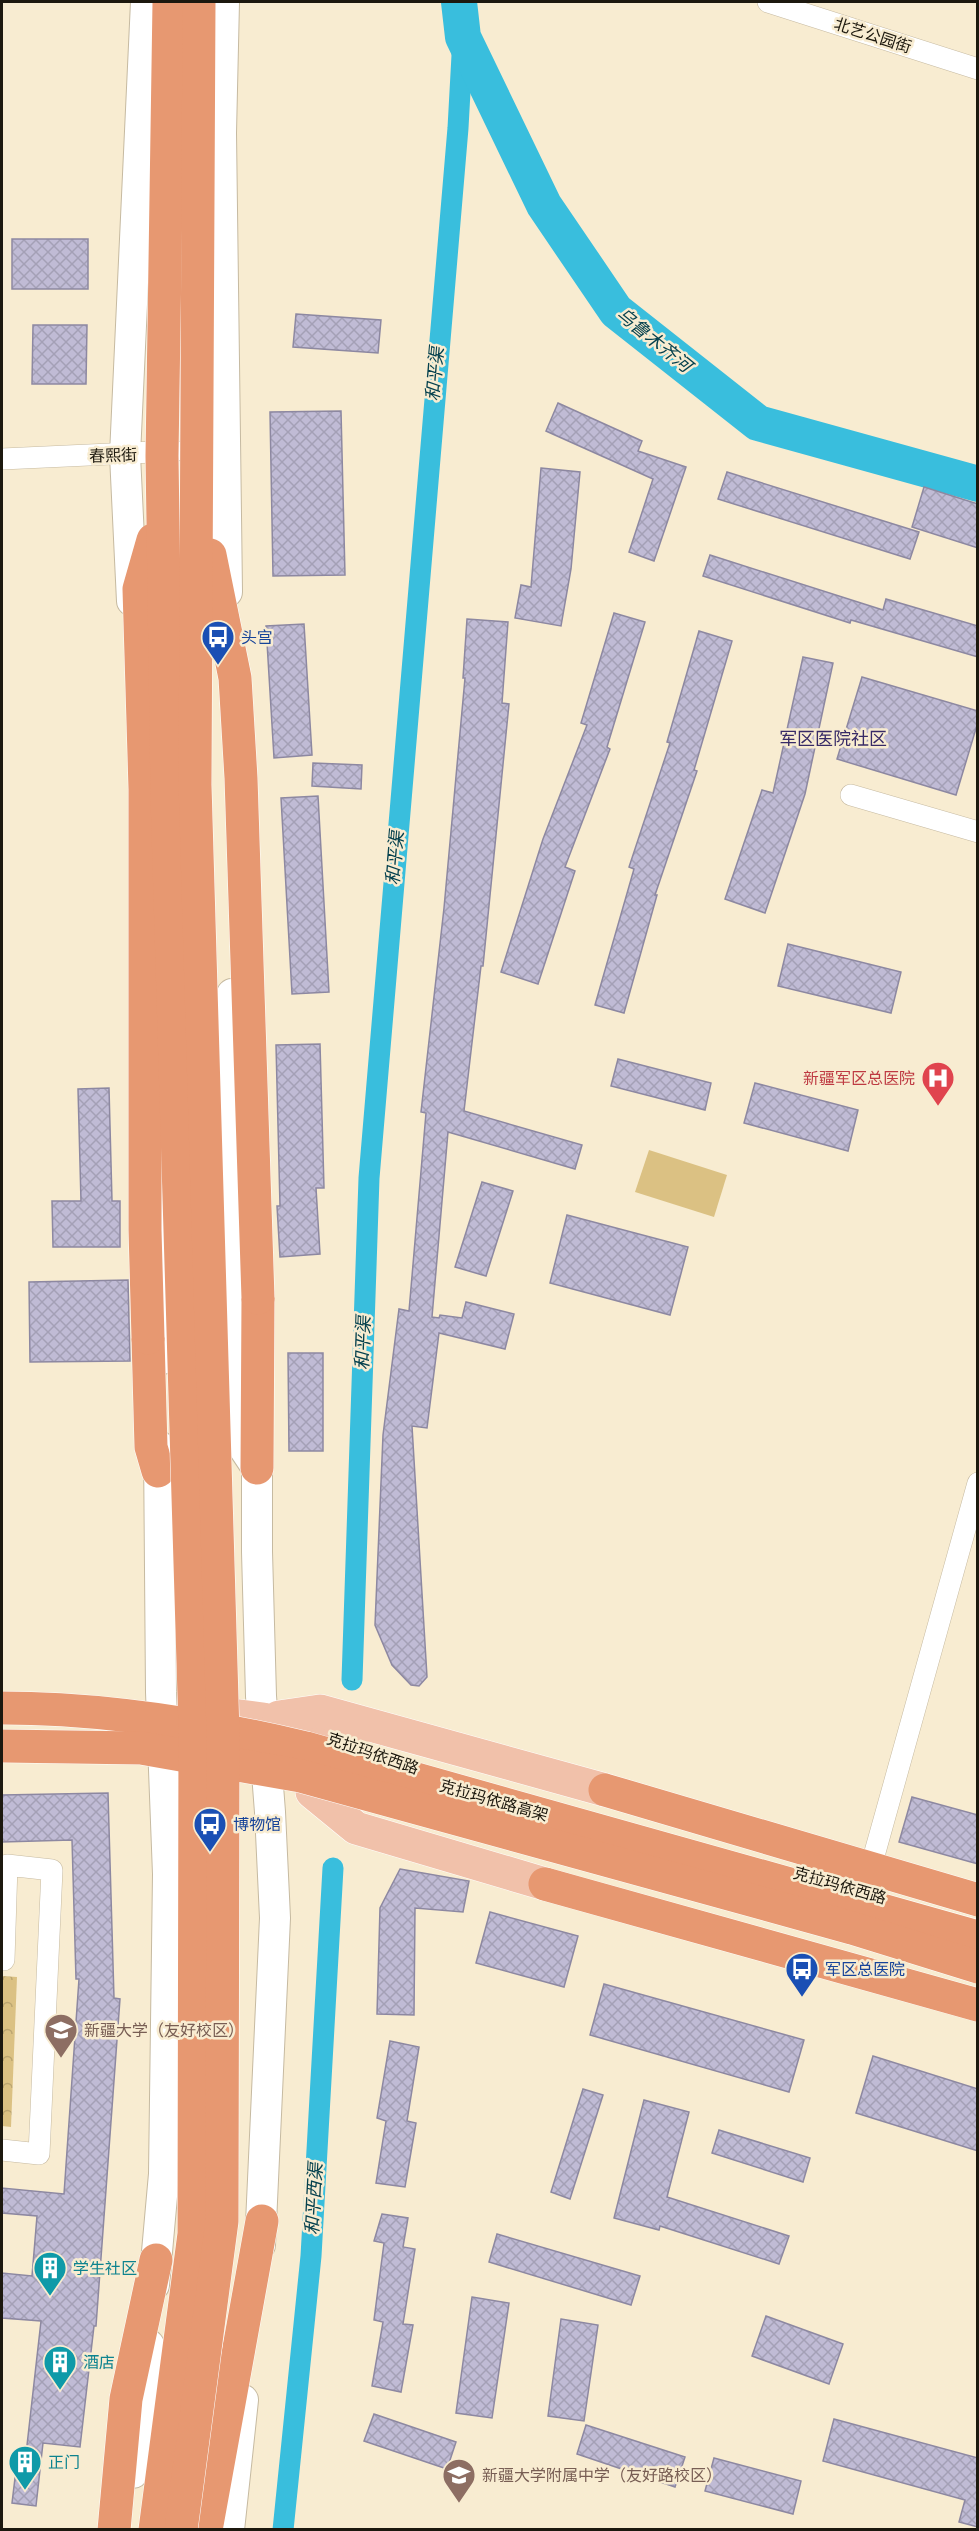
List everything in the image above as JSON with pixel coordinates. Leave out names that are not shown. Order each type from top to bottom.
[{"type":"highway","points":[[155,2529],[194,2234],[195,2199],[195,1729],[168,822],[163,503],[169,2]]},
{"type":"highway","points":[[181,2529],[222,2221],[223,1733],[195,785],[199,2]]},
{"type":"highway","points":[[196,486],[235,678],[241,778],[258,1298],[257,1468]]},
{"type":"highway","points":[[158,1471],[151,1447],[145,1230],[145,789],[139,589],[163,503]]},
{"type":"highway","name":"克拉玛依路高架","points":[[2,1707],[127,1714],[226,1729],[306,1748],[978,1937]]},
{"type":"highway","name":"克拉玛依路高架","points":[[2,1746],[141,1748],[301,1776],[852,1928],[978,1967]]},
{"type":"highway","points":[[605,1790],[978,1899]]},
{"type":"highway","points":[[545,1884],[978,2005]]},
{"type":"highway","points":[[206,2529],[262,2222]]},
{"type":"highway","points":[[114,2529],[126,2399],[156,2260]]},
{"type":"main road","points":[[125,2529],[144,2404],[164,2174],[168,1874],[164,1706],[161,1692],[158,1471],[166,1265],[125,454],[146,2]]},
{"type":"main road","points":[[224,2],[221,133],[241,1443],[257,1468],[262,1719],[275,1918],[262,2222],[229,2529]]},
{"type":"main road","name":"克拉玛依西路","points":[[2,1707],[84,1703],[164,1706],[291,1725],[438,1775],[752,1860],[978,1926]]},
{"type":"main road","points":[[262,1719],[320,1711],[605,1790]]},
{"type":"main road","points":[[2,1760],[165,1764],[312,1792],[366,1809],[978,1976]]},
{"type":"main road","points":[[312,1792],[356,1828],[545,1884]]},
{"type":"street","name":"北艺公园街","points":[[768,2],[978,69]]},
{"type":"street","name":"春熙街","points":[[2,459],[225,448]]},
{"type":"street","points":[[851,795],[978,832]]},
{"type":"street","points":[[851,1941],[862,1892],[978,1484]]},
{"type":"street","points":[[2,1960],[4,1960],[7,1865],[52,1870],[39,2154],[2,2150]]},
{"type":"green space","points":[[649,1150],[727,1175],[714,1217],[635,1192]]},
{"type":"green space","points":[[2,1976],[17,1977],[11,2127],[2,2126]]},
{"type":"building","points":[[12,239],[88,239],[88,289],[12,289]]},
{"type":"building","points":[[296,314],[381,320],[378,353],[293,347]]},
{"type":"building","points":[[33,325],[87,325],[86,384],[32,384]]},
{"type":"building","points":[[558,403],[642,441],[638,451],[686,467],[654,561],[629,552],[653,479],[546,431]]},
{"type":"building","points":[[341,411],[345,575],[273,576],[270,412]]},
{"type":"building","points":[[541,468],[580,472],[571,569],[561,626],[515,618],[521,585],[531,587]]},
{"type":"building","points":[[727,472],[919,532],[910,559],[718,499]]},
{"type":"building","points":[[924,487],[978,504],[978,548],[912,527]]},
{"type":"building","points":[[710,555],[883,610],[886,599],[978,626],[978,657],[851,620],[850,623],[703,576]]},
{"type":"building","points":[[614,613],[645,622],[607,747],[610,749],[565,867],[575,871],[538,984],[501,972],[543,839],[587,725],[581,723]]},
{"type":"building","points":[[467,619],[508,622],[502,703],[509,704],[483,966],[481,966],[464,1111],[582,1145],[575,1169],[448,1132],[432,1317],[439,1318],[440,1315],[462,1318],[466,1302],[514,1314],[505,1349],[439,1333],[427,1428],[412,1426],[427,1677],[419,1686],[411,1685],[392,1665],[375,1625],[383,1435],[399,1309],[409,1311],[426,1113],[421,1112],[444,908],[465,678],[463,678]]},
{"type":"building","points":[[304,624],[312,755],[274,758],[266,626]]},
{"type":"building","points":[[699,631],[732,641],[694,770],[697,771],[655,895],[657,895],[624,1013],[595,1005],[634,869],[629,867],[670,743],[667,742]]},
{"type":"building","points":[[803,657],[833,663],[805,794],[765,913],[725,899],[762,790],[773,793]]},
{"type":"building","points":[[862,677],[978,711],[978,722],[956,795],[837,759]]},
{"type":"building","points":[[313,763],[362,765],[361,789],[312,786]]},
{"type":"building","points":[[318,796],[329,992],[292,994],[281,798]]},
{"type":"building","points":[[788,944],[901,972],[891,1013],[778,986]]},
{"type":"building","points":[[320,1044],[324,1188],[316,1188],[320,1254],[280,1257],[277,1206],[280,1206],[276,1045]]},
{"type":"building","points":[[618,1059],[711,1083],[705,1110],[611,1086]]},
{"type":"building","points":[[755,1083],[858,1110],[848,1151],[744,1123]]},
{"type":"building","points":[[109,1088],[112,1201],[120,1201],[120,1247],[53,1247],[52,1201],[81,1201],[78,1089]]},
{"type":"building","points":[[482,1182],[513,1191],[486,1276],[455,1267]]},
{"type":"building","points":[[567,1215],[688,1247],[670,1315],[550,1283]]},
{"type":"building","points":[[128,1280],[130,1361],[30,1362],[29,1282]]},
{"type":"building","points":[[288,1353],[323,1353],[323,1451],[289,1451]]},
{"type":"building","points":[[108,1793],[114,1998],[120,1999],[96,2326],[94,2326],[80,2447],[43,2443],[36,2506],[12,2503],[18,2453],[26,2454],[41,2321],[2,2318],[2,2273],[32,2276],[37,2216],[2,2213],[2,2188],[64,2194],[79,1979],[76,1979],[72,1840],[2,1842],[2,1795]]},
{"type":"building","points":[[912,1797],[978,1815],[978,1864],[899,1842]]},
{"type":"building","points":[[400,1869],[469,1881],[463,1912],[415,1908],[414,2015],[377,2014],[380,1908]]},
{"type":"building","points":[[490,1912],[578,1936],[564,1987],[476,1963]]},
{"type":"building","points":[[604,1984],[804,2040],[789,2092],[590,2035]]},
{"type":"building","points":[[390,2041],[419,2047],[407,2121],[416,2123],[405,2187],[376,2183],[386,2121],[377,2118]]},
{"type":"building","points":[[873,2056],[978,2089],[978,2151],[856,2113]]},
{"type":"building","points":[[583,2089],[603,2095],[570,2199],[551,2192]]},
{"type":"building","points":[[644,2100],[689,2112],[667,2197],[789,2236],[779,2264],[660,2226],[659,2230],[614,2218]]},
{"type":"building","points":[[719,2130],[810,2158],[803,2182],[712,2153]]},
{"type":"building","points":[[382,2214],[408,2218],[403,2247],[415,2249],[403,2324],[413,2325],[401,2392],[372,2386],[383,2322],[374,2320],[384,2243],[374,2241]]},
{"type":"building","points":[[497,2234],[640,2276],[631,2305],[489,2262]]},
{"type":"building","points":[[472,2297],[509,2303],[492,2418],[456,2413]]},
{"type":"building","points":[[766,2316],[843,2344],[829,2384],[752,2356]]},
{"type":"building","points":[[561,2319],[598,2325],[584,2421],[548,2416]]},
{"type":"building","points":[[374,2414],[456,2442],[447,2469],[364,2441]]},
{"type":"building","points":[[834,2419],[978,2458],[978,2527],[959,2522],[965,2500],[823,2461]]},
{"type":"building","points":[[586,2425],[685,2457],[675,2487],[577,2454]]},
{"type":"building","points":[[714,2458],[801,2481],[793,2514],[705,2491]]},
{"type":"waterway","name":"乌鲁木齐河","points":[[459,2],[463,37],[544,205],[616,311],[758,423],[978,484]]},
{"type":"waterway","name":"和平渠","points":[[352,1680],[369,1178],[458,128],[463,37]]},
{"type":"waterway","name":"和平西渠","points":[[283,2530],[311,2256],[333,1868]]},
{"type":"place","name":"头宫","points":[[218,666]]},
{"type":"place","name":"新疆军区总医院","points":[[938,1107]]},
{"type":"place","name":"博物馆","points":[[210,1853]]},
{"type":"place","name":"军区总医院","points":[[802,1998]]},
{"type":"place","name":"新疆大学（友好校区）","points":[[61,2059]]},
{"type":"place","name":"学生社区","points":[[50,2297]]},
{"type":"place","name":"酒店","points":[[60,2391]]},
{"type":"place","name":"正门","points":[[25,2491]]},
{"type":"place","name":"新疆大学附属中学（友好路校区）","points":[[459,2504]]},
{"type":"district","name":"军区医院社区","points":[[833,739]]}]
